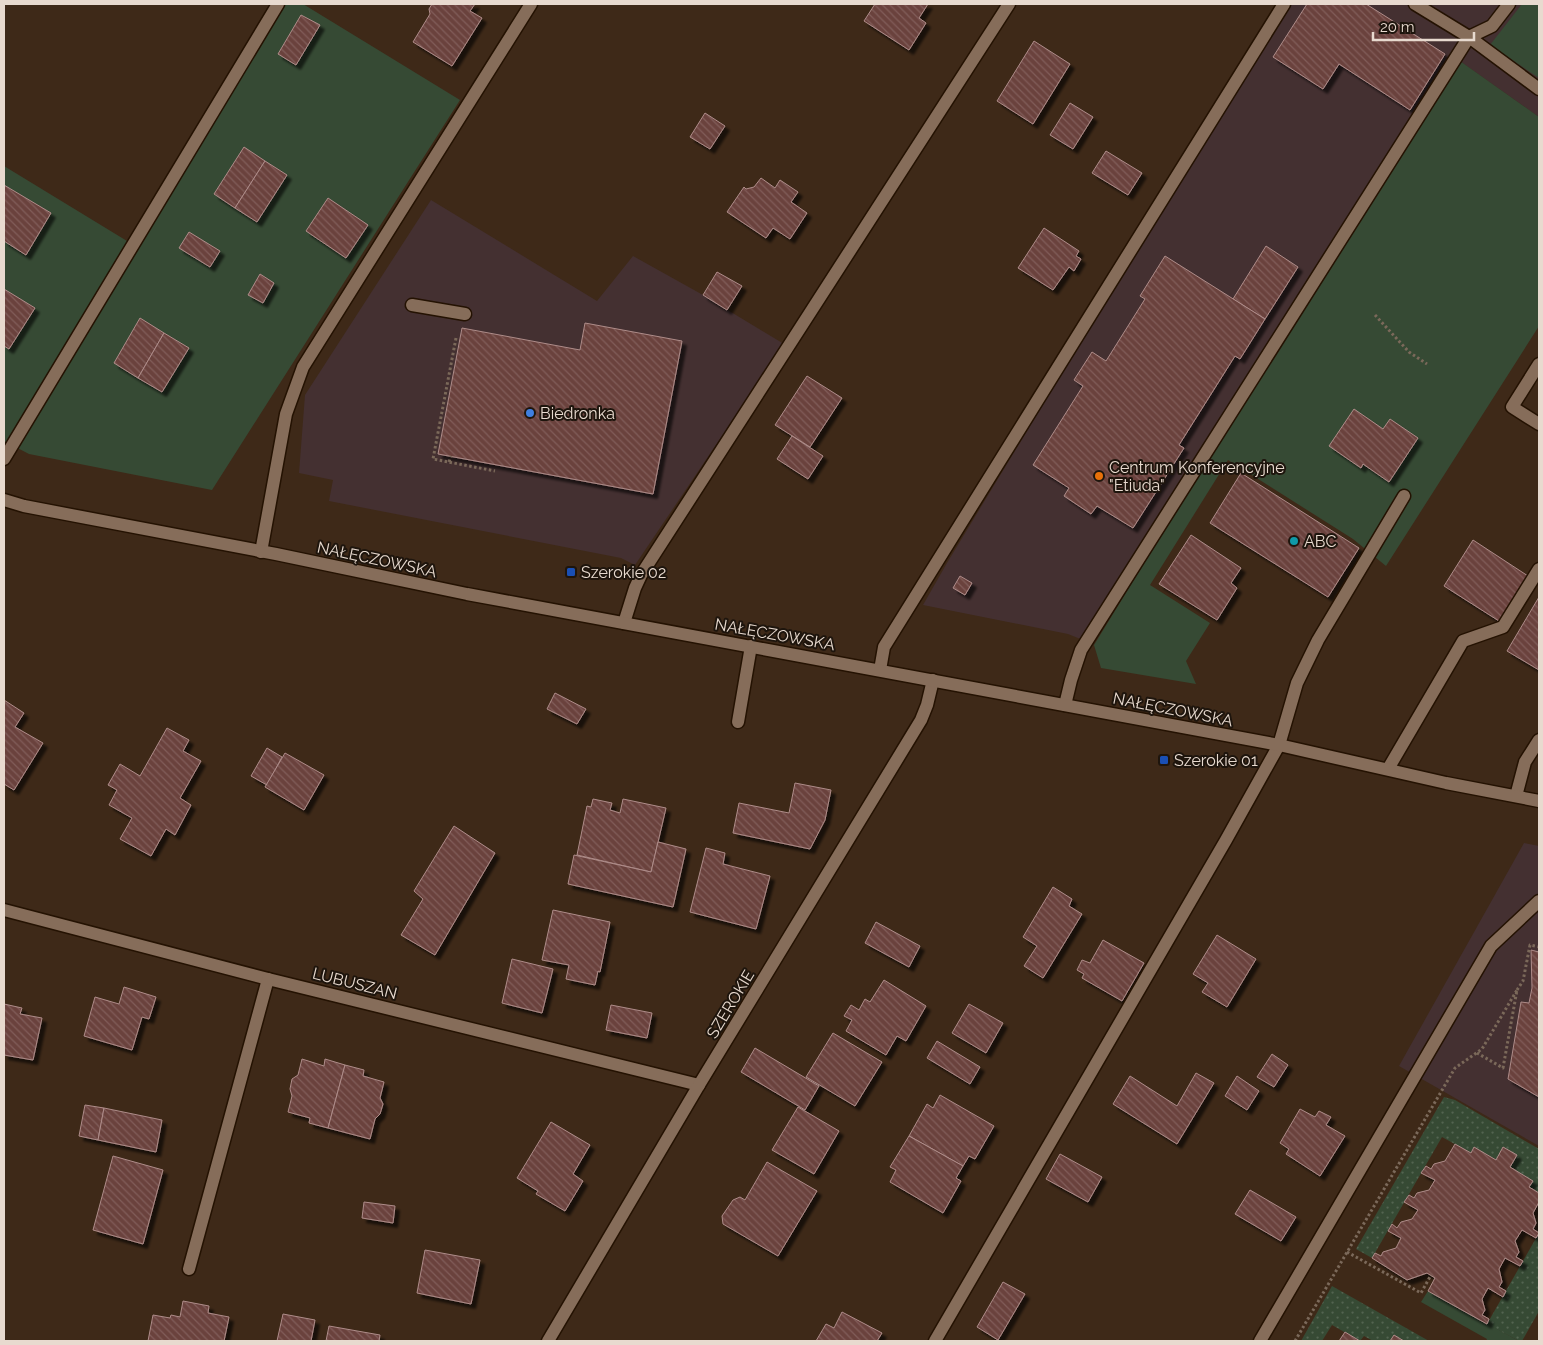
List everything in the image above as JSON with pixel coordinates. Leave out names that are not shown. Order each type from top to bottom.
[{"type":"street","points":[[4,459],[278,4]]},
{"type":"street","points":[[262,552],[286,414],[303,366],[531,4]]},
{"type":"street","points":[[624,623],[635,588],[641,576],[1009,4]]},
{"type":"street","points":[[880,670],[884,646],[1284,4]]},
{"type":"street","points":[[1416,4],[1469,37],[1539,89]]},
{"type":"street","points":[[1065,705],[1081,650],[1469,37],[1492,26],[1509,4]]},
{"type":"street","points":[[412,305],[465,314]]},
{"type":"street","points":[[1539,364],[1512,407],[1539,424]]},
{"type":"street","points":[[935,1341],[1280,745],[1301,674],[1318,640],[1404,496]]},
{"type":"street","name":"NAŁĘCZOWSKA","points":[[4,500],[24,506],[467,594],[1280,745],[1446,783],[1539,801]]},
{"type":"street","points":[[1388,769],[1463,641],[1503,627],[1539,569]]},
{"type":"street","points":[[738,722],[751,646]]},
{"type":"street","name":"SZEROKIE","points":[[548,1341],[699,1085],[921,720],[934,680]]},
{"type":"street","points":[[1516,796],[1525,762],[1539,740]]},
{"type":"street","points":[[1260,1341],[1491,946],[1539,901]]},
{"type":"street","name":"LUBUSZAN","points":[[4,910],[268,979],[699,1085]]},
{"type":"street","points":[[189,1269],[268,979]]},
{"type":"path","points":[[1375,316],[1409,352],[1427,364]]},
{"type":"path","points":[[456,338],[433,459],[495,471]]},
{"type":"path","points":[[450,462],[451,456]]},
{"type":"path","points":[[1294,1341],[1455,1068],[1482,1049],[1523,981],[1530,945],[1539,947]]},
{"type":"path","points":[[1477,1053],[1503,1068],[1517,990]]},
{"type":"path","points":[[1347,1252],[1421,1293],[1431,1276]]},
{"type":"shaded area","points":[[1289,4],[1539,4],[1539,117],[1454,57],[1088,642],[1068,634],[923,605],[1147,233]]},
{"type":"shaded area","points":[[431,200],[597,301],[633,256],[703,295],[784,344],[635,565],[621,558],[329,501],[333,480],[299,473],[305,395]]},
{"type":"shaded area","points":[[1524,843],[1539,846],[1539,1146],[1399,1066]]},
{"type":"green space","points":[[278,4],[303,4],[460,100],[212,490],[29,454],[4,441],[4,166],[127,241]]},
{"type":"green space","points":[[1522,4],[1539,4],[1539,78],[1490,45]]},
{"type":"green space","points":[[1460,61],[1539,117],[1539,326],[1386,566],[1353,539],[1228,460],[1150,585],[1210,623],[1186,661],[1196,684],[1101,668],[1094,645]]},
{"type":"green space","points":[[1444,1097],[1455,1100],[1539,1149],[1539,1193],[1529,1187],[1532,1181],[1474,1148],[1471,1153],[1442,1137],[1372,1258],[1356,1249]]},
{"type":"green space","points":[[1539,1233],[1539,1311],[1522,1341],[1519,1341],[1487,1324]]},
{"type":"green space","points":[[1332,1286],[1429,1341],[1404,1341],[1394,1335],[1390,1341],[1373,1341],[1364,1336],[1360,1341],[1332,1325],[1322,1341],[1301,1341]]},
{"type":"green space","points":[[1428,1291],[1519,1341],[1486,1341],[1487,1339],[1421,1302]]},
{"type":"building","points":[[432,4],[475,4],[470,11],[482,18],[452,66],[413,42],[430,14],[429,9]]},
{"type":"building","points":[[875,4],[928,4],[919,18],[926,23],[909,50],[864,21]]},
{"type":"building","points":[[1307,4],[1366,4],[1445,54],[1410,110],[1339,64],[1323,89],[1273,57]]},
{"type":"building","points":[[301,15],[320,25],[296,65],[278,54]]},
{"type":"building","points":[[1034,41],[1070,64],[1033,124],[997,101]]},
{"type":"building","points":[[1070,103],[1093,117],[1073,149],[1050,135]]},
{"type":"building","points":[[705,113],[725,126],[710,149],[690,137]]},
{"type":"building","points":[[244,147],[265,161],[235,208],[214,194]]},
{"type":"building","points":[[1106,151],[1142,173],[1128,195],[1092,173]]},
{"type":"building","points":[[265,161],[287,175],[257,222],[235,208]]},
{"type":"building","points":[[761,178],[775,188],[780,180],[798,192],[791,202],[807,213],[790,239],[773,228],[766,238],[727,212],[744,187],[746,189],[754,187]]},
{"type":"building","points":[[4,185],[51,213],[26,255],[4,241]]},
{"type":"building","points":[[328,198],[368,225],[346,258],[306,231]]},
{"type":"building","points":[[1044,228],[1079,251],[1076,256],[1081,259],[1074,271],[1069,267],[1053,290],[1018,268]]},
{"type":"building","points":[[189,232],[220,251],[210,267],[179,248]]},
{"type":"building","points":[[1266,246],[1298,267],[1265,319],[1233,299]]},
{"type":"building","points":[[1165,256],[1265,319],[1240,359],[1235,356],[1179,445],[1184,448],[1133,528],[1097,506],[1091,514],[1064,496],[1069,488],[1033,465],[1083,386],[1074,380],[1092,352],[1106,361],[1145,299],[1140,296]]},
{"type":"building","points":[[717,272],[742,286],[727,310],[703,295]]},
{"type":"building","points":[[260,274],[274,283],[263,303],[248,295]]},
{"type":"building","points":[[4,289],[35,308],[9,349],[4,346]]},
{"type":"building","points":[[140,318],[164,333],[138,378],[114,363]]},
{"type":"building","points":[[585,323],[682,341],[653,494],[438,454],[462,328],[580,350]]},
{"type":"building","points":[[164,333],[189,348],[162,392],[138,378]]},
{"type":"building","points":[[807,376],[842,398],[810,447],[775,425]]},
{"type":"building","points":[[1354,409],[1383,429],[1390,419],[1418,438],[1389,482],[1363,464],[1361,468],[1329,446]]},
{"type":"building","points":[[792,436],[823,456],[808,479],[777,459]]},
{"type":"building","name":"ABC","points":[[1241,473],[1359,548],[1328,597],[1210,523]]},
{"type":"building","points":[[1191,535],[1241,568],[1231,583],[1237,588],[1217,620],[1159,584]]},
{"type":"building","points":[[1473,540],[1528,576],[1499,621],[1444,586]]},
{"type":"building","points":[[960,576],[972,583],[965,595],[953,588]]},
{"type":"building","points":[[1539,597],[1539,670],[1507,651]]},
{"type":"building","points":[[555,693],[586,709],[577,724],[547,709]]},
{"type":"building","points":[[4,700],[24,713],[15,727],[43,743],[14,790],[4,784]]},
{"type":"building","points":[[167,728],[189,740],[183,751],[201,761],[180,798],[191,805],[175,835],[166,829],[151,856],[120,839],[132,818],[109,805],[117,790],[108,785],[120,764],[140,776]]},
{"type":"building","points":[[267,748],[282,757],[267,785],[251,776]]},
{"type":"building","points":[[285,753],[324,775],[304,810],[265,787]]},
{"type":"building","points":[[795,783],[831,790],[825,820],[810,849],[733,833],[739,803],[789,813]]},
{"type":"building","points":[[593,799],[612,803],[610,810],[620,813],[623,799],[666,808],[651,872],[577,855],[587,806],[591,807]]},
{"type":"building","points":[[454,826],[495,853],[435,955],[401,935],[423,899],[414,891]]},
{"type":"building","points":[[658,842],[686,849],[673,907],[568,884],[574,855],[651,872]]},
{"type":"building","points":[[706,848],[725,853],[723,864],[770,876],[756,929],[690,912]]},
{"type":"building","points":[[1053,887],[1072,899],[1069,906],[1082,914],[1043,978],[1024,966],[1037,946],[1023,937]]},
{"type":"building","points":[[553,910],[610,922],[600,972],[598,971],[595,985],[566,979],[569,965],[542,960]]},
{"type":"building","points":[[876,922],[920,946],[909,967],[865,943]]},
{"type":"building","points":[[1217,935],[1256,959],[1227,1007],[1202,992],[1208,983],[1193,974]]},
{"type":"building","points":[[1103,940],[1144,963],[1122,1001],[1082,978],[1084,974],[1077,970],[1082,960],[1090,963]]},
{"type":"building","points":[[1531,950],[1539,952],[1539,1097],[1508,1079],[1521,1002],[1529,1003],[1532,988]]},
{"type":"building","points":[[512,959],[553,969],[542,1013],[502,1003]]},
{"type":"building","points":[[884,980],[926,1006],[906,1041],[897,1036],[886,1055],[846,1031],[852,1020],[844,1016],[851,1005],[859,1010],[865,999],[870,1002]]},
{"type":"building","points":[[124,987],[156,997],[149,1019],[142,1017],[132,1050],[84,1036],[95,997],[119,1004]]},
{"type":"building","points":[[4,1004],[22,1008],[20,1014],[42,1018],[33,1060],[4,1055]]},
{"type":"building","points":[[969,1004],[1003,1023],[986,1053],[952,1033]]},
{"type":"building","points":[[611,1005],[652,1013],[647,1038],[606,1030]]},
{"type":"building","points":[[833,1033],[882,1062],[855,1106],[806,1077]]},
{"type":"building","points":[[937,1041],[980,1067],[970,1084],[927,1058]]},
{"type":"building","points":[[755,1048],[819,1086],[805,1110],[741,1072]]},
{"type":"building","points":[[1272,1054],[1288,1065],[1274,1087],[1257,1077]]},
{"type":"building","points":[[302,1059],[324,1066],[325,1059],[345,1065],[328,1128],[309,1123],[310,1118],[288,1112],[292,1096],[290,1089],[292,1079],[298,1075]]},
{"type":"building","points":[[345,1065],[364,1070],[363,1076],[384,1082],[380,1098],[383,1104],[380,1114],[375,1119],[370,1139],[328,1128]]},
{"type":"building","points":[[1196,1073],[1214,1083],[1177,1144],[1113,1104],[1130,1076],[1177,1106]]},
{"type":"building","points":[[1237,1076],[1259,1091],[1247,1110],[1225,1096]]},
{"type":"building","points":[[940,1095],[994,1126],[975,1159],[969,1156],[963,1166],[909,1136],[927,1104],[933,1108]]},
{"type":"building","points":[[85,1105],[104,1108],[98,1140],[79,1136]]},
{"type":"building","points":[[798,1107],[839,1131],[814,1174],[772,1150]]},
{"type":"building","points":[[104,1108],[162,1120],[156,1152],[98,1140]]},
{"type":"building","points":[[1300,1109],[1315,1117],[1319,1111],[1331,1117],[1326,1125],[1345,1136],[1320,1176],[1286,1154],[1289,1149],[1280,1143]]},
{"type":"building","points":[[551,1122],[590,1145],[573,1174],[583,1181],[565,1211],[536,1194],[538,1191],[517,1178]]},
{"type":"building","points":[[909,1136],[963,1166],[956,1178],[961,1181],[943,1213],[890,1182],[896,1170],[890,1167]]},
{"type":"building","points":[[1455,1144],[1471,1153],[1474,1147],[1496,1160],[1503,1147],[1517,1155],[1510,1167],[1533,1181],[1529,1187],[1539,1193],[1539,1202],[1533,1213],[1536,1223],[1533,1229],[1539,1233],[1536,1238],[1522,1230],[1515,1241],[1519,1252],[1516,1257],[1523,1261],[1520,1266],[1505,1258],[1499,1269],[1502,1282],[1499,1287],[1506,1291],[1503,1297],[1488,1288],[1482,1299],[1485,1310],[1482,1315],[1489,1319],[1487,1324],[1428,1291],[1435,1278],[1427,1273],[1407,1280],[1372,1258],[1375,1253],[1381,1256],[1383,1252],[1396,1248],[1401,1238],[1388,1231],[1392,1224],[1397,1228],[1401,1222],[1412,1219],[1418,1210],[1404,1202],[1409,1195],[1414,1198],[1417,1193],[1429,1190],[1435,1180],[1421,1173],[1426,1166],[1431,1169],[1434,1164],[1445,1161]]},
{"type":"building","points":[[1060,1154],[1102,1177],[1088,1202],[1046,1179]]},
{"type":"building","points":[[113,1156],[163,1170],[143,1244],[93,1230]]},
{"type":"building","points":[[767,1162],[817,1191],[778,1256],[723,1224],[722,1216],[733,1200],[740,1197],[745,1200]]},
{"type":"building","points":[[1250,1190],[1296,1217],[1281,1241],[1235,1214]]},
{"type":"building","points":[[364,1202],[395,1206],[393,1223],[362,1218]]},
{"type":"building","points":[[425,1250],[480,1260],[471,1304],[417,1293]]},
{"type":"building","points":[[1003,1282],[1025,1294],[998,1340],[977,1327]]},
{"type":"building","points":[[183,1301],[209,1306],[208,1313],[229,1317],[224,1341],[148,1341],[153,1315],[170,1318],[171,1315],[180,1317]]},
{"type":"building","points":[[842,1312],[882,1333],[877,1341],[816,1341],[826,1324],[834,1328]]},
{"type":"building","points":[[283,1314],[315,1320],[311,1341],[277,1341]]},
{"type":"building","points":[[329,1326],[380,1335],[379,1341],[326,1341]]},
{"type":"building","points":[[1345,1332],[1360,1341],[1339,1341]]},
{"type":"building","points":[[1394,1335],[1404,1341],[1390,1341]]},
{"type":"place","name":"Biedronka","points":[[530,413]]},
{"type":"place","name":"Centrum Konferencyjne \"Etiuda\"","points":[[1099,476]]},
{"type":"place","name":"ABC","points":[[1294,541]]},
{"type":"place","name":"Szerokie 02","points":[[571,572]]},
{"type":"place","name":"Szerokie 01","points":[[1164,760]]}]
